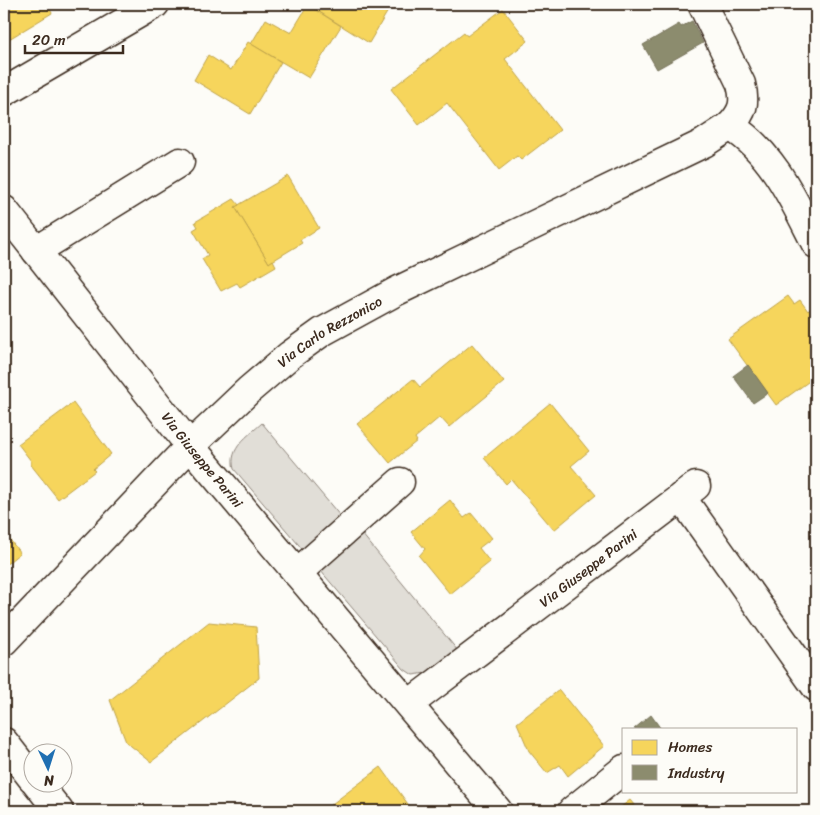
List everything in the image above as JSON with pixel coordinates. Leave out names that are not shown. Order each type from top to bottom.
[{"type":"street","points":[[4,92],[155,4]]},
{"type":"street","points":[[702,4],[741,84],[744,97],[741,109],[730,126],[744,134],[768,160],[778,174],[816,244]]},
{"type":"street","name":"Via Carlo Rezzonico","points":[[4,641],[190,446],[249,390],[290,355],[322,332],[397,291],[704,143],[730,126]]},
{"type":"street","points":[[36,251],[180,162]]},
{"type":"street","name":"Via Giuseppe Parini","points":[[4,210],[190,446],[498,811]]},
{"type":"street","points":[[297,573],[400,482]]},
{"type":"street","name":"Via Giuseppe Parini","points":[[409,704],[689,491],[816,687]]},
{"type":"street","points":[[4,742],[22,765]]},
{"type":"street","points":[[572,811],[622,771]]},
{"type":"street","points":[[44,792],[58,811]]},
{"type":"shaded area","points":[[262,423],[341,517],[304,551],[234,469],[234,455],[240,443]]},
{"type":"shaded area","points":[[362,534],[458,651],[426,673],[413,675],[404,669],[320,570]]},
{"type":"building: Homes","points":[[4,4],[47,4],[52,13],[4,42]]},
{"type":"building: Homes","points":[[315,4],[392,4],[369,43],[313,8]]},
{"type":"building: Homes","points":[[308,5],[341,26],[309,78],[251,44],[266,19],[291,33]]},
{"type":"building: Homes","points":[[503,9],[528,41],[505,59],[560,130],[521,160],[517,156],[499,170],[447,103],[419,125],[391,89],[464,32],[467,36]]},
{"type":"building: Homes","points":[[248,42],[281,62],[250,114],[194,80],[208,55],[231,70]]},
{"type":"building: Homes","points":[[288,176],[319,228],[300,240],[302,243],[269,263],[235,207]]},
{"type":"building: Homes","points":[[234,199],[239,205],[235,207],[269,263],[273,260],[276,266],[240,287],[237,283],[221,291],[202,259],[208,255],[193,230],[198,227],[195,222]]},
{"type":"building: Homes","points":[[788,296],[794,304],[800,300],[808,311],[810,309],[816,317],[816,379],[815,377],[776,405],[728,339]]},
{"type":"building: Homes","points":[[472,344],[504,382],[449,427],[440,417],[415,438],[417,441],[390,463],[357,424],[413,379],[420,387]]},
{"type":"building: Homes","points":[[73,403],[111,454],[93,469],[95,471],[58,499],[31,465],[31,461],[18,444]]},
{"type":"building: Homes","points":[[550,403],[589,451],[571,466],[596,495],[554,530],[511,479],[506,484],[484,458]]},
{"type":"building: Homes","points":[[450,500],[464,518],[471,513],[492,538],[479,548],[490,562],[450,594],[419,556],[425,549],[411,532]]},
{"type":"building: Homes","points":[[4,532],[20,553],[4,566]]},
{"type":"building: Homes","points":[[209,622],[256,627],[259,678],[151,762],[126,742],[110,700]]},
{"type":"building: Homes","points":[[559,690],[604,746],[568,776],[560,765],[547,773],[529,751],[517,723]]},
{"type":"building: Homes","points":[[381,767],[413,811],[324,810]]},
{"type":"building: Homes","points":[[630,800],[639,811],[616,811]]},
{"type":"building: Industry","points":[[692,21],[703,43],[657,69],[643,45],[679,24],[681,27]]},
{"type":"building: Industry","points":[[748,365],[768,393],[753,403],[733,376]]},
{"type":"building: Industry","points":[[651,715],[660,728],[635,728]]}]
